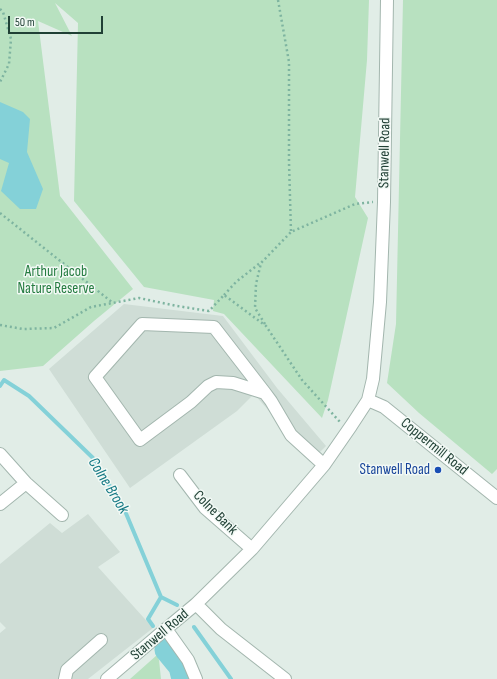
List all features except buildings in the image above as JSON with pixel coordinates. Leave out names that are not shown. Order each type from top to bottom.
[{"type":"street","name":"Stanwell Road","points":[[107,679],[196,604],[252,549],[324,465],[368,400],[373,379],[379,309],[384,202],[388,0]]},
{"type":"street","points":[[265,393],[233,383],[216,382],[208,386],[192,402],[140,440],[95,377],[142,324],[214,327],[271,400],[291,435],[324,465]]},
{"type":"street","name":"Coppermill Road","points":[[368,400],[384,407],[497,498]]},
{"type":"street","points":[[0,454],[26,483],[62,515]]},
{"type":"street","name":"Colne Bank","points":[[180,474],[206,508],[252,549]]},
{"type":"street","points":[[0,504],[26,483]]},
{"type":"street","points":[[196,604],[221,629],[285,679]]},
{"type":"street","points":[[163,631],[188,660],[196,679]]},
{"type":"street","points":[[65,679],[67,670],[100,640]]},
{"type":"path","points":[[278,0],[289,62],[291,232]]},
{"type":"path","points":[[0,9],[3,12],[11,39],[9,64],[0,82]]},
{"type":"path","points":[[0,325],[23,329],[54,328],[91,307],[139,298],[177,306],[209,310],[236,282],[261,263],[291,232],[355,204],[384,202]]},
{"type":"path","points":[[0,213],[114,303]]},
{"type":"path","points":[[261,263],[256,284],[255,308],[302,380],[348,430]]},
{"type":"path","points":[[224,296],[266,326]]},
{"type":"shaded area","points":[[124,304],[223,316],[277,388],[326,446],[310,462],[254,394],[237,411],[130,488],[49,369]]},
{"type":"shaded area","points":[[88,514],[120,552],[98,567],[153,628],[88,679],[0,679],[0,633],[6,628],[0,622],[0,564],[50,523],[62,533]]},
{"type":"green space","name":"Arthur Jacob Nature Reserve","points":[[0,0],[369,0],[367,60],[355,197],[368,218],[328,400],[322,418],[224,314],[213,311],[214,300],[144,287],[74,201],[78,23],[55,3],[72,36],[38,21],[60,196],[133,289],[43,366],[0,371]]},
{"type":"green space","points":[[403,0],[497,0],[497,469],[492,474],[419,413],[387,383],[396,324]]},
{"type":"green space","points":[[157,655],[161,679],[130,679]]},
{"type":"water","points":[[0,102],[23,112],[30,119],[27,152],[43,189],[36,209],[20,209],[1,191],[9,163],[0,159]]},
{"type":"waterway","name":"Colne Brook","points":[[0,386],[4,380],[29,396],[93,458],[125,511],[161,597],[148,619],[153,626]]},
{"type":"waterway","points":[[161,597],[177,605]]},
{"type":"waterway","points":[[194,627],[231,679]]},
{"type":"waterway","name":"Colne Brook","points":[[166,650],[180,667],[183,679]]},
{"type":"place","name":"Stanwell Road","points":[[438,470]]}]
